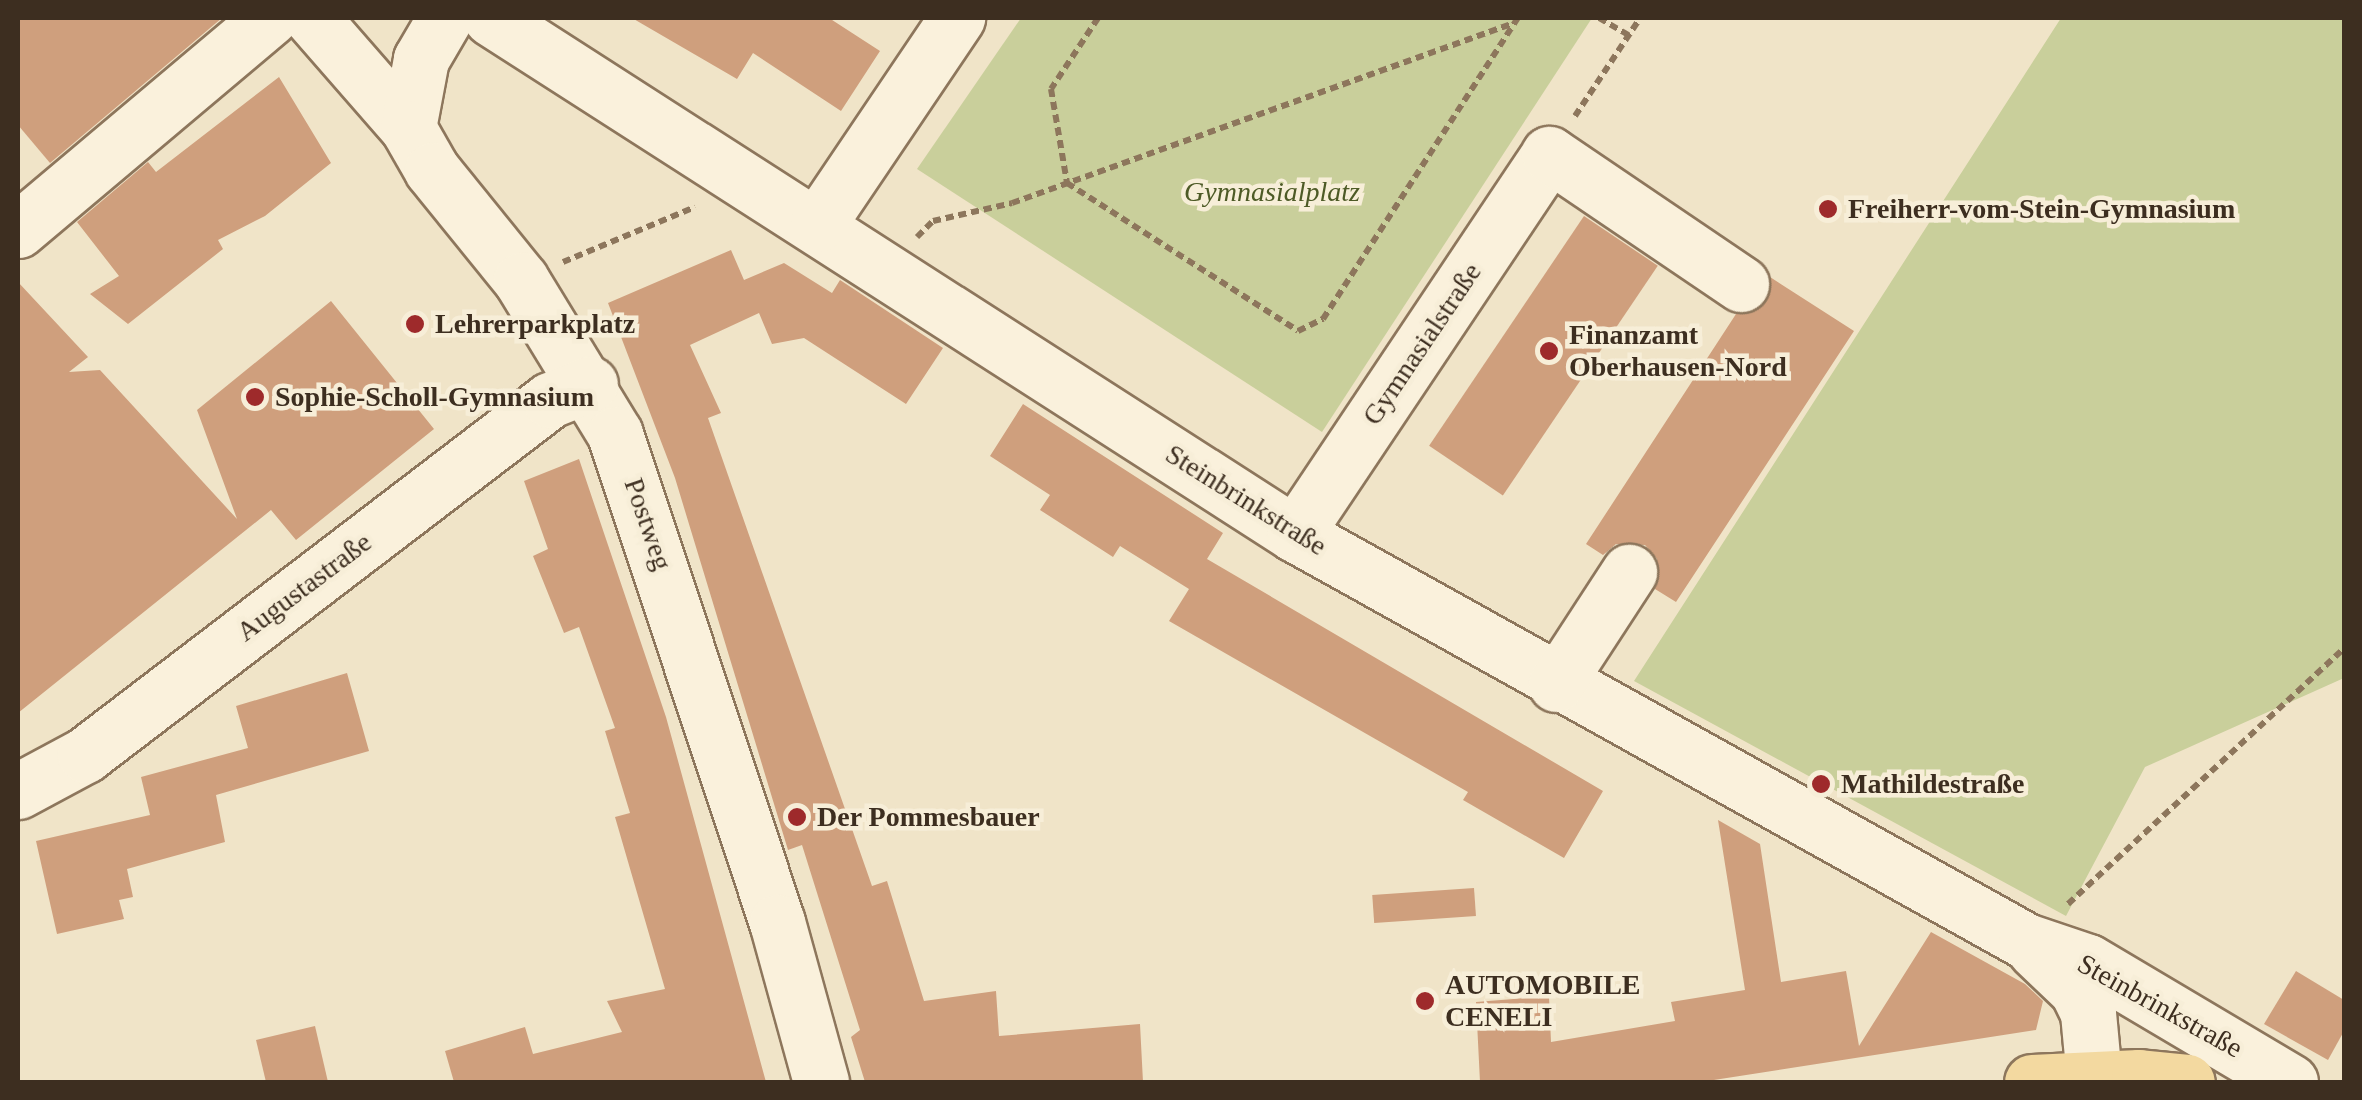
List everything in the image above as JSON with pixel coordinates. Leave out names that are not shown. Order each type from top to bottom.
[{"type":"main road","points":[[2032,1082],[2094,1078],[2187,1082]]},
{"type":"street","points":[[18,230],[270,18]]},
{"type":"street","name":"Postweg","points":[[312,18],[408,128],[432,170],[521,280],[590,384],[652,534],[777,922],[820,1082]]},
{"type":"street","points":[[408,128],[420,59],[445,18]]},
{"type":"street","name":"Steinbrinkstraße","points":[[491,18],[753,182],[1295,534],[1556,684],[2026,941],[2088,962],[2290,1082]]},
{"type":"street","points":[[818,224],[957,18]]},
{"type":"street","points":[[1549,154],[1741,284]]},
{"type":"street","name":"Gymnasialstraße","points":[[1295,534],[1549,154]]},
{"type":"street","name":"Augustastraße","points":[[18,790],[84,755],[550,400],[590,384]]},
{"type":"street","points":[[1556,684],[1629,572]]},
{"type":"street","name":"Steinbrinkstraße","points":[[2026,941],[2077,990],[2088,1013],[2094,1078]]},
{"type":"path","points":[[1098,18],[1052,89],[1067,184],[1287,327],[1312,329],[1516,20]]},
{"type":"path","points":[[1599,18],[1629,35]]},
{"type":"path","points":[[1549,154],[1640,18]]},
{"type":"path","points":[[893,272],[925,225],[1067,184],[1516,20]]},
{"type":"path","points":[[521,280],[753,182]]},
{"type":"path","points":[[2026,941],[2344,648]]},
{"type":"green space","name":"Gymnasialplatz","points":[[1021,18],[1592,18],[1322,432],[917,169]]},
{"type":"green space","points":[[2061,18],[2344,18],[2344,678],[2145,767],[2066,916],[1634,681]]},
{"type":"building","points":[[18,18],[222,18],[50,163],[18,125]]},
{"type":"building","points":[[632,18],[829,18],[880,51],[841,111],[753,53],[737,79]]},
{"type":"building","points":[[279,77],[331,163],[265,216],[218,240],[223,249],[128,324],[90,294],[119,276],[77,222],[148,162],[156,172]]},
{"type":"building","name":"Finanzamt Oberhausen-Nord","points":[[1584,216],[1658,266],[1503,495],[1429,446]]},
{"type":"building","points":[[731,250],[744,280],[784,263],[832,293],[840,280],[943,348],[906,404],[804,338],[772,344],[759,313],[690,345],[721,413],[708,418],[872,886],[887,881],[924,1001],[996,991],[999,1036],[1140,1024],[1143,1082],[865,1082],[851,1037],[860,1030],[802,845],[788,850],[675,478],[608,303]]},
{"type":"building","points":[[1770,277],[1854,331],[1676,602],[1655,589],[1657,559],[1645,545],[1616,544],[1603,555],[1586,544],[1736,314],[1766,302]]},
{"type":"building","points":[[18,282],[88,357],[69,372],[100,370],[237,519],[197,410],[331,301],[434,429],[296,540],[271,510],[18,713]]},
{"type":"building","points":[[1023,404],[1223,533],[1207,559],[1603,791],[1564,858],[1463,800],[1468,792],[1169,621],[1189,589],[1120,546],[1113,557],[1040,510],[1050,495],[990,456]]},
{"type":"building","points":[[579,459],[666,717],[766,1082],[454,1082],[445,1051],[525,1027],[533,1054],[622,1032],[607,1001],[665,989],[615,817],[630,813],[605,731],[615,728],[579,627],[564,633],[533,556],[548,549],[524,481]]},
{"type":"building","points":[[347,673],[369,751],[216,795],[225,842],[127,869],[133,897],[119,900],[124,919],[57,934],[36,841],[150,815],[141,777],[248,748],[236,706]]},
{"type":"building","points":[[1718,820],[1760,844],[1781,982],[1846,971],[1859,1046],[1931,932],[2025,984],[2043,1001],[2036,1030],[1701,1082],[1480,1082],[1476,1002],[1549,996],[1551,1042],[1675,1021],[1671,1002],[1745,990]]},
{"type":"building","points":[[1474,888],[1476,916],[1374,923],[1372,895]]},
{"type":"building","points":[[2296,971],[2344,1000],[2344,1031],[2328,1060],[2264,1024]]},
{"type":"building","points":[[315,1026],[328,1082],[266,1082],[256,1040]]},
{"type":"place","name":"Freiherr-vom-Stein-Gymnasium","points":[[1828,209]]},
{"type":"place","name":"Lehrerparkplatz","points":[[415,324]]},
{"type":"place","name":"Finanzamt Oberhausen-Nord","points":[[1549,351]]},
{"type":"place","name":"Sophie-Scholl-Gymnasium","points":[[255,397]]},
{"type":"place","name":"Mathildestraße","points":[[1821,784]]},
{"type":"place","name":"Der Pommesbauer","points":[[797,817]]},
{"type":"place","name":"AUTOMOBILE CENELI","points":[[1425,1001]]}]
